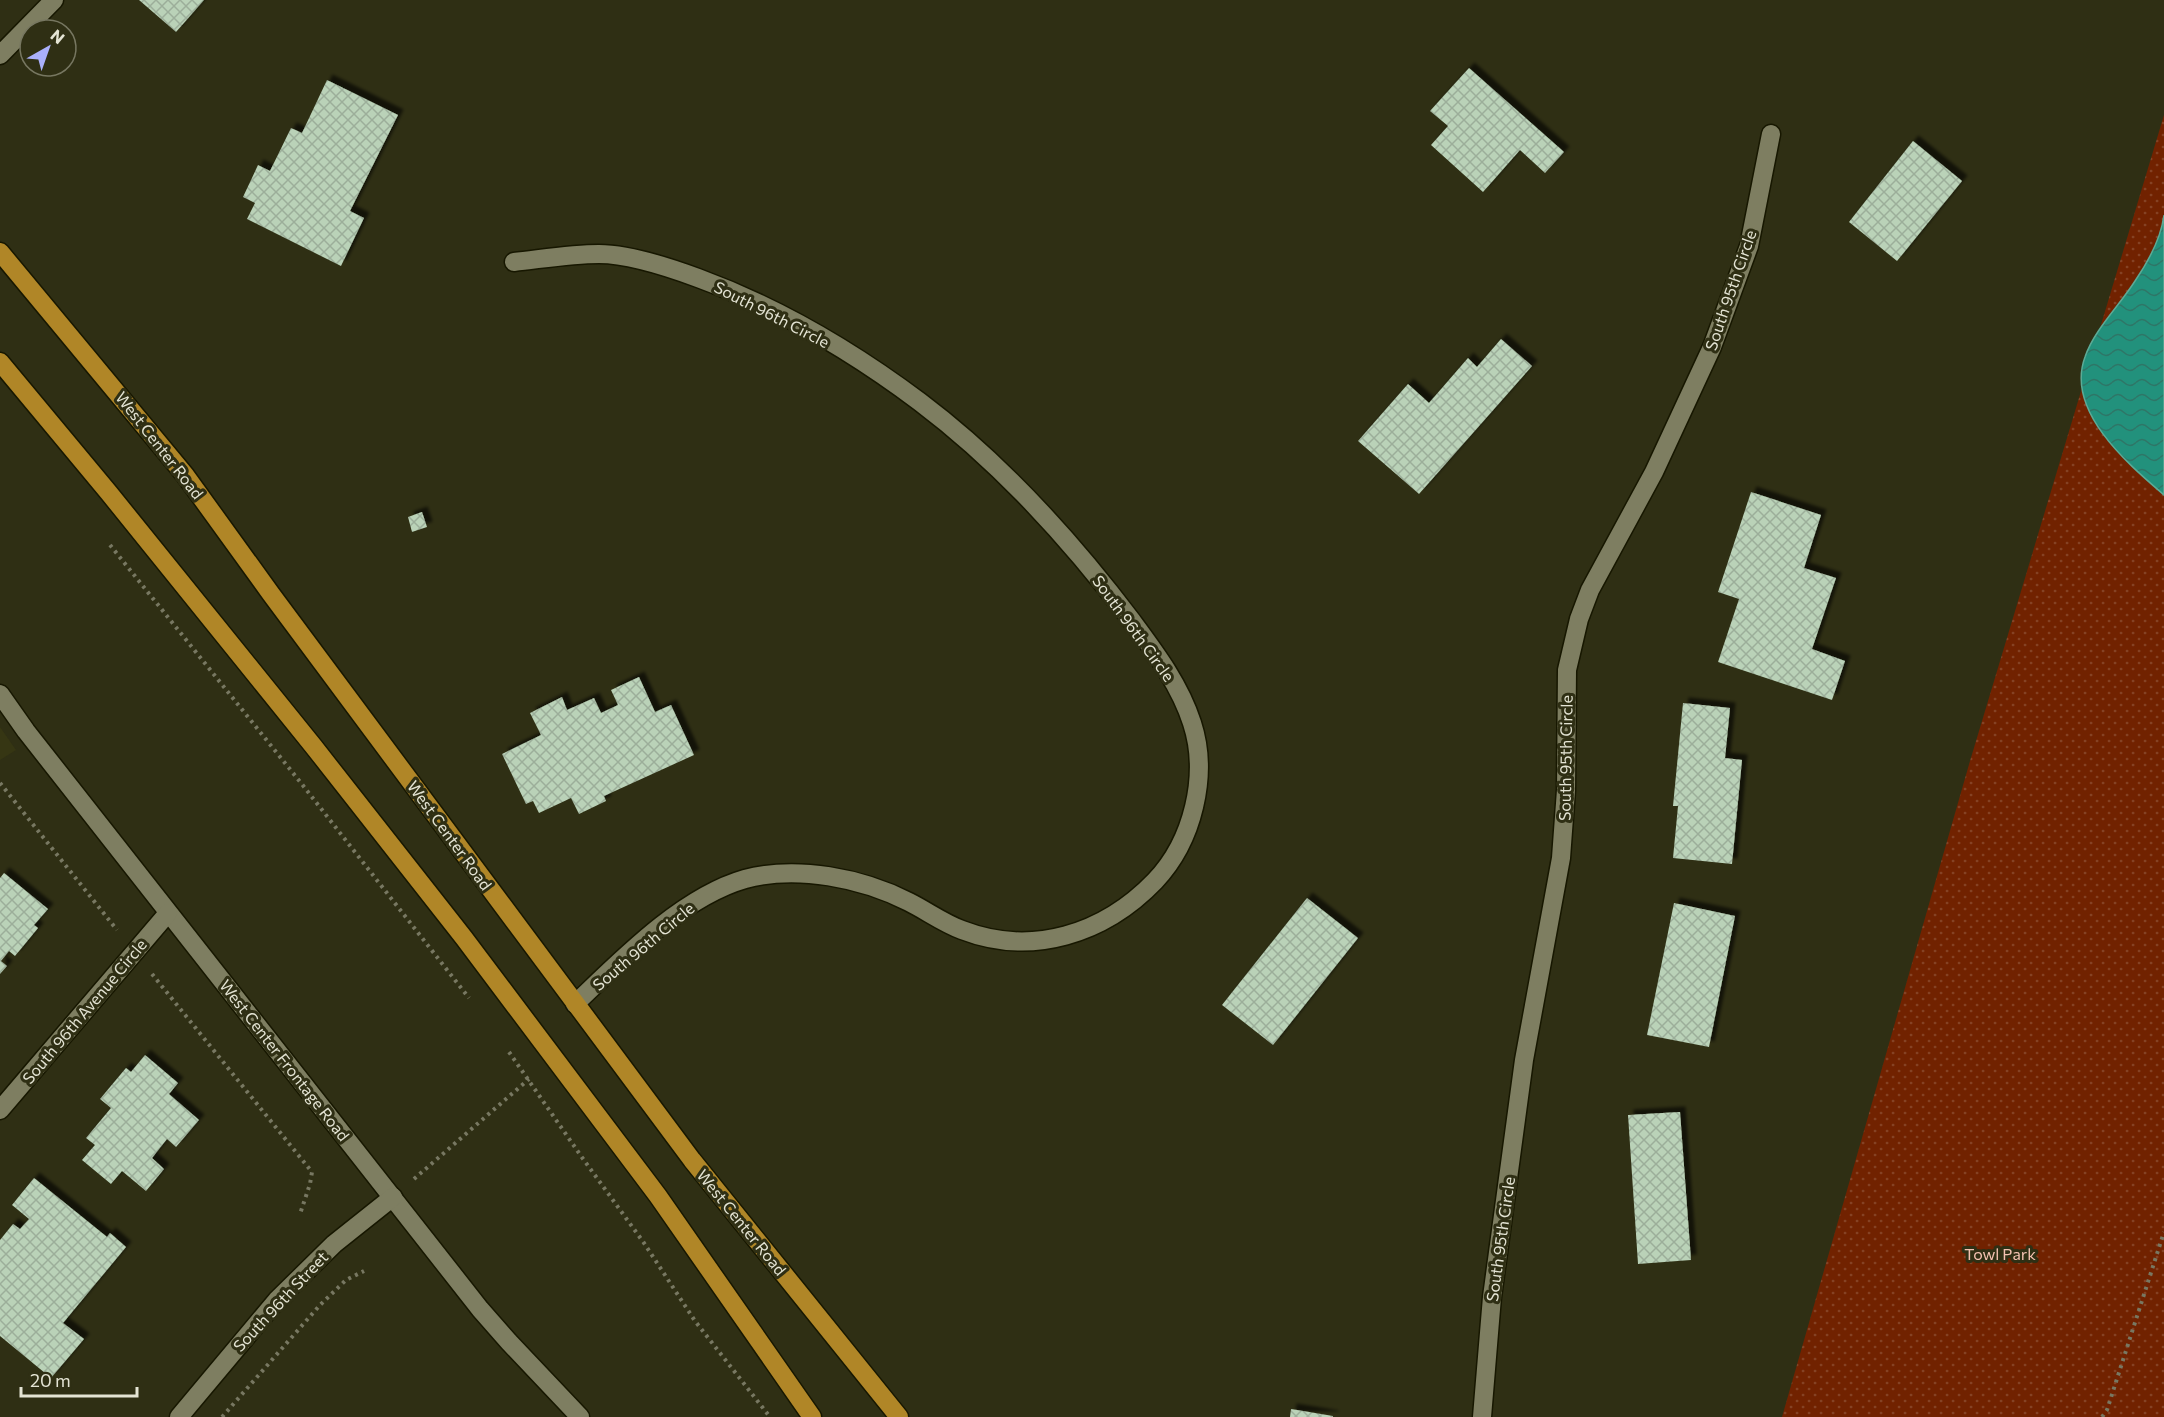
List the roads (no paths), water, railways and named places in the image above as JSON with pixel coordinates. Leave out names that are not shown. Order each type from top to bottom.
[{"type":"main road","name":"West Center Road","points":[[0,252],[185,475],[692,1160],[899,1417]]},
{"type":"main road","points":[[0,362],[204,611],[478,956],[658,1196],[812,1417]]},
{"type":"street","points":[[0,55],[54,0]]},
{"type":"street","name":"South 95th Circle","points":[[1482,1417],[1492,1297],[1524,1060],[1561,858],[1566,790],[1567,670],[1590,590],[1654,472],[1712,346],[1749,246],[1772,134]]},
{"type":"street","name":"South 96th Circle","points":[[514,262],[600,254],[626,257],[695,277],[747,298],[796,322],[860,360],[921,403],[981,453],[1035,503],[1107,588],[1178,688],[1193,723],[1198,750],[1199,783],[1190,823],[1173,858],[1156,880],[1122,910],[1085,930],[1050,940],[1019,943],[994,940],[959,929],[906,900],[862,882],[800,872],[746,879],[708,894],[677,914],[575,1004]]},
{"type":"street","name":"West Center Frontage Road","points":[[0,694],[26,731],[168,913],[480,1309],[580,1417]]},
{"type":"street","name":"South 96th Avenue Circle","points":[[0,1110],[168,913]]},
{"type":"street","name":"South 96th Street","points":[[179,1417],[277,1300],[334,1244],[393,1197]]},
{"type":"water","points":[[2164,215],[2164,495],[2118,452],[2104,435],[2084,397],[2081,377],[2089,347],[2145,266],[2157,241]]},
{"type":"park label","name":"Towl Park","points":[[2000,1253]]}]
